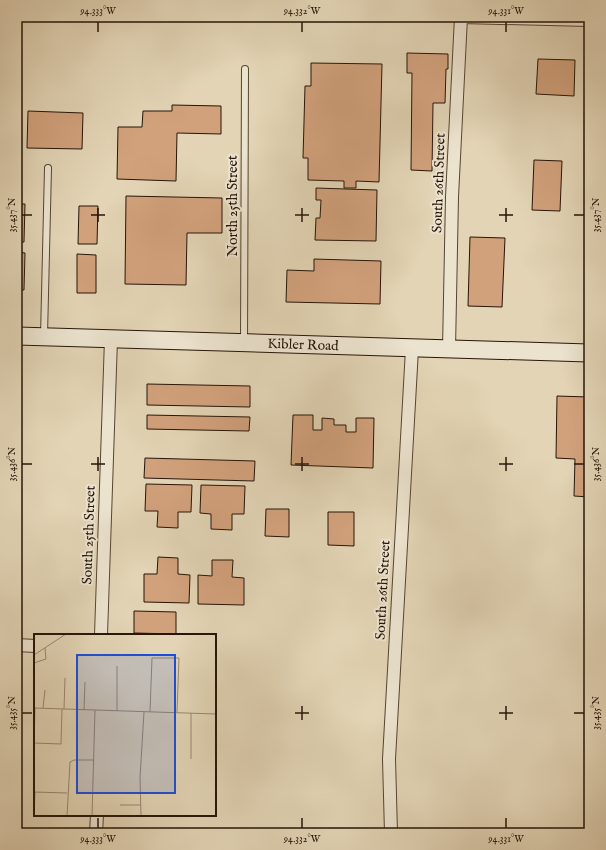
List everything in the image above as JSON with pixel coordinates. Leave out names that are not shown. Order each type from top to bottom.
[{"type":"main road","name":"Kibler Road","points":[[17,336],[412,349],[589,353]]},
{"type":"street","points":[[461,17],[589,20]]},
{"type":"street","name":"South 26th Street","points":[[449,349],[452,197],[461,17]]},
{"type":"street","name":"South 25th Street","points":[[101,634],[111,339]]},
{"type":"street","name":"South 26th Street","points":[[391,833],[389,759],[412,349]]},
{"type":"street","points":[[17,645],[34,646]]},
{"type":"street","points":[[96,816],[96,833]]},
{"type":"lane","name":"North 25th Street","points":[[244,344],[245,69]]},
{"type":"lane","points":[[44,337],[48,168]]},
{"type":"building","points":[[407,53],[448,54],[445,103],[433,103],[432,171],[411,170],[412,73],[407,73]]},
{"type":"building","points":[[538,59],[575,60],[574,96],[536,94]]},
{"type":"building","points":[[311,63],[382,64],[379,182],[356,181],[356,188],[344,188],[344,181],[308,180],[308,158],[303,158],[305,86],[311,86]]},
{"type":"building","points":[[172,105],[221,106],[221,134],[177,133],[176,181],[117,179],[118,127],[142,127],[143,111],[172,111]]},
{"type":"building","points":[[28,111],[83,113],[82,149],[27,148]]},
{"type":"building","points":[[534,160],[562,161],[560,211],[532,210]]},
{"type":"building","points":[[316,188],[377,190],[376,241],[315,240],[316,218],[320,218],[321,200],[316,200]]},
{"type":"building","points":[[126,196],[222,198],[222,233],[187,233],[186,285],[125,284]]},
{"type":"building","points":[[17,204],[25,204],[24,242],[17,242]]},
{"type":"building","points":[[79,206],[98,206],[97,244],[78,244]]},
{"type":"building","points":[[470,237],[505,238],[502,307],[468,306]]},
{"type":"building","points":[[17,252],[25,253],[24,290],[17,290]]},
{"type":"building","points":[[77,254],[96,255],[96,293],[77,293]]},
{"type":"building","points":[[314,259],[381,261],[380,304],[286,302],[287,270],[314,271]]},
{"type":"building","points":[[147,384],[250,386],[250,407],[147,405]]},
{"type":"building","points":[[557,396],[589,397],[589,497],[574,496],[575,459],[556,458]]},
{"type":"building","points":[[147,415],[250,417],[249,431],[147,429]]},
{"type":"building","points":[[293,415],[313,415],[313,430],[322,430],[322,418],[334,419],[334,425],[346,425],[346,432],[356,432],[356,418],[374,418],[373,468],[291,465]]},
{"type":"building","points":[[145,458],[255,461],[254,481],[144,478]]},
{"type":"building","points":[[146,484],[192,485],[191,512],[178,512],[178,528],[157,527],[158,511],[145,511]]},
{"type":"building","points":[[201,485],[245,486],[244,514],[232,514],[232,530],[211,529],[211,514],[200,513]]},
{"type":"building","points":[[266,509],[289,509],[289,537],[265,536]]},
{"type":"building","points":[[328,512],[354,512],[354,546],[328,545]]},
{"type":"building","points":[[158,557],[178,558],[178,574],[190,575],[189,603],[144,602],[144,574],[157,574]]},
{"type":"building","points":[[212,560],[233,560],[232,577],[244,578],[244,605],[198,604],[198,575],[212,576]]},
{"type":"building","points":[[134,611],[176,612],[176,634],[134,633]]}]
